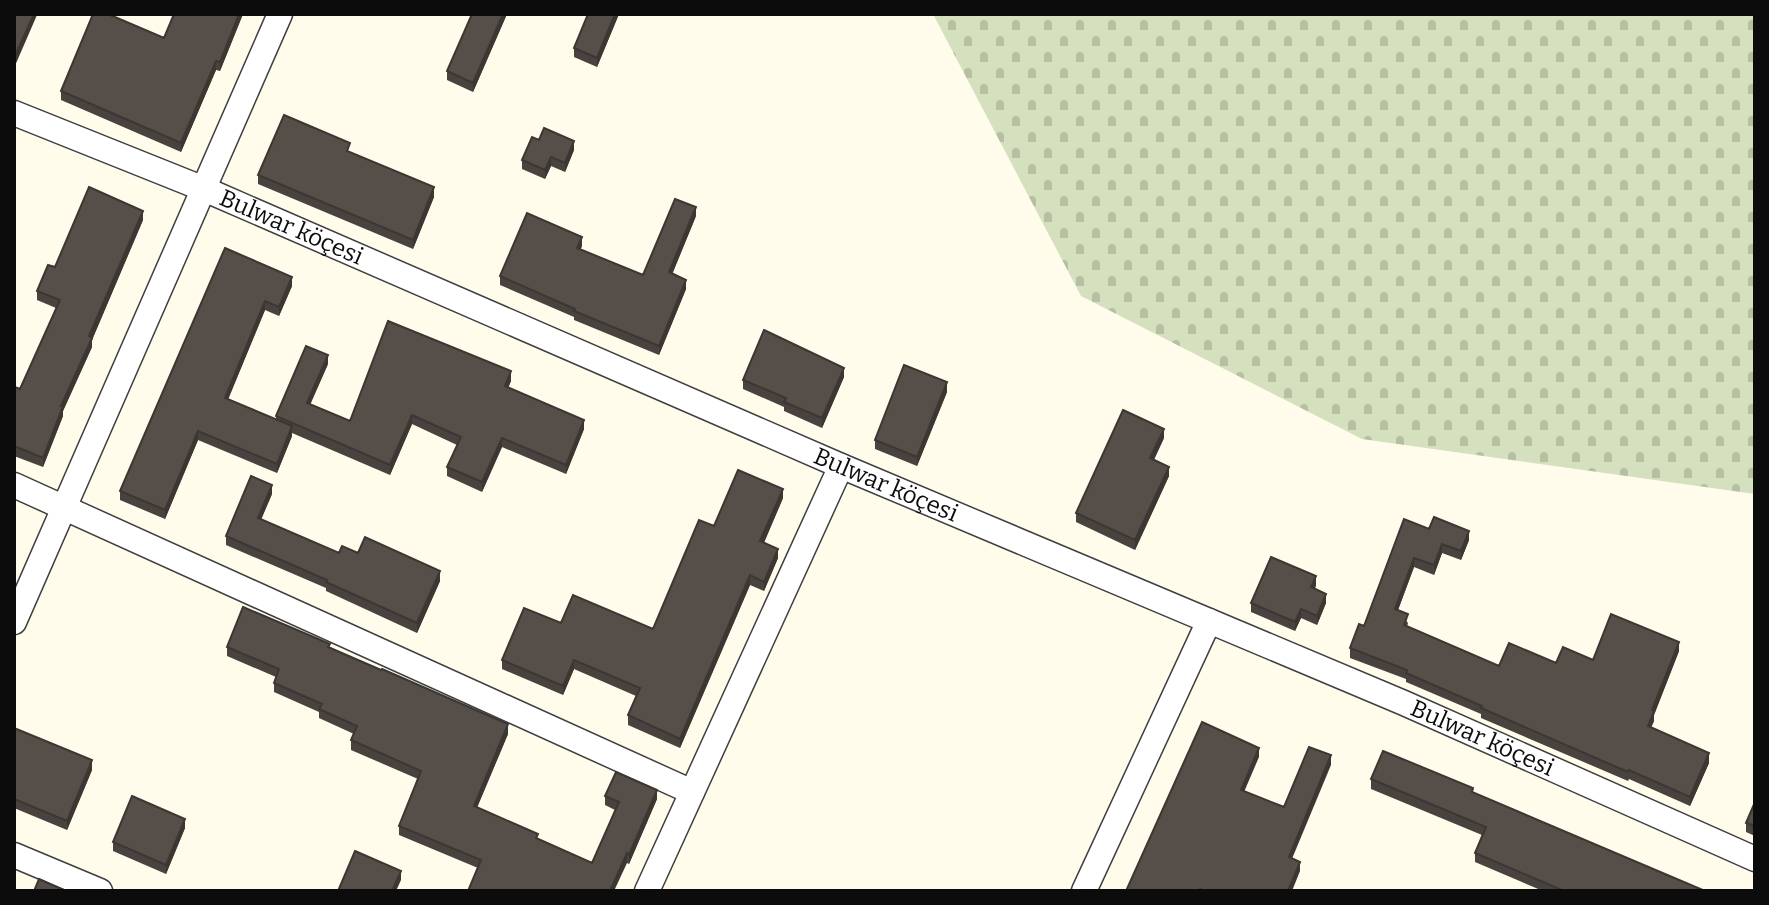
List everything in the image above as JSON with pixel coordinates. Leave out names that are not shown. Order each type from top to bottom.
[{"type":"street","points":[[14,622],[280,14]]},
{"type":"street","name":"Bulwar köçesi","points":[[14,113],[204,189],[841,466],[1404,703],[1755,859]]},
{"type":"street","points":[[647,891],[841,466]]},
{"type":"street","points":[[14,485],[692,792]]},
{"type":"street","points":[[1084,891],[1209,621]]},
{"type":"street","points":[[14,855],[100,891]]},
{"type":"green space","points":[[933,14],[1755,14],[1755,494],[1362,439],[1081,296]]},
{"type":"building","points":[[14,14],[34,14],[14,58]]},
{"type":"building","points":[[93,14],[108,14],[164,38],[174,14],[239,14],[181,143],[61,91]]},
{"type":"building","points":[[472,14],[503,14],[473,83],[447,71]]},
{"type":"building","points":[[588,14],[615,14],[597,58],[574,48]]},
{"type":"building","points":[[284,115],[350,143],[347,151],[434,187],[413,240],[258,175]]},
{"type":"building","points":[[544,128],[574,141],[565,163],[551,157],[545,170],[522,160],[532,137],[539,140]]},
{"type":"building","points":[[89,187],[143,211],[89,336],[92,338],[61,406],[43,458],[14,446],[14,390],[15,387],[20,389],[60,300],[37,291],[48,265],[55,267]]},
{"type":"building","points":[[675,199],[696,207],[669,272],[686,280],[659,346],[500,276],[527,213],[582,237],[577,248],[643,275]]},
{"type":"building","points":[[225,248],[292,277],[279,307],[265,301],[225,398],[292,426],[277,464],[198,431],[165,510],[120,491]]},
{"type":"building","points":[[388,321],[511,371],[505,386],[584,420],[566,465],[502,438],[482,482],[447,467],[461,437],[412,415],[390,465],[276,416],[306,346],[328,355],[307,403],[350,421]]},
{"type":"building","points":[[764,330],[844,368],[822,418],[784,402],[786,398],[743,380]]},
{"type":"building","points":[[904,365],[947,382],[917,457],[875,440]]},
{"type":"building","points":[[1123,410],[1164,429],[1150,458],[1169,467],[1135,540],[1076,513]]},
{"type":"building","points":[[738,470],[783,489],[760,541],[778,549],[764,582],[750,575],[680,739],[628,715],[640,688],[574,660],[563,686],[502,660],[524,608],[561,623],[573,595],[653,629],[699,520],[714,526]]},
{"type":"building","points":[[251,476],[272,485],[258,518],[339,553],[342,546],[358,553],[365,537],[440,571],[417,623],[226,536]]},
{"type":"building","points":[[1434,517],[1469,531],[1461,551],[1442,544],[1434,565],[1414,558],[1395,609],[1408,614],[1404,625],[1499,666],[1509,643],[1556,663],[1563,647],[1593,660],[1611,614],[1679,642],[1648,726],[1709,753],[1690,797],[1481,708],[1406,673],[1407,670],[1350,648],[1359,624],[1364,626],[1404,519],[1429,529]]},
{"type":"building","points":[[1271,557],[1316,576],[1311,587],[1326,594],[1317,616],[1301,609],[1295,622],[1251,603]]},
{"type":"building","points":[[243,607],[508,724],[474,806],[538,834],[536,838],[592,863],[619,802],[605,796],[616,772],[657,790],[610,891],[468,891],[481,860],[399,826],[421,771],[351,740],[357,726],[319,709],[322,704],[274,683],[279,669],[227,647]]},
{"type":"building","points":[[1202,722],[1259,748],[1241,790],[1284,807],[1309,747],[1331,755],[1289,857],[1300,862],[1288,891],[1126,891]]},
{"type":"building","points":[[14,728],[92,760],[67,821],[14,799]]},
{"type":"building","points":[[1383,751],[1705,891],[1564,891],[1475,853],[1486,827],[1371,779]]},
{"type":"building","points":[[132,796],[185,819],[166,865],[113,842]]},
{"type":"building","points":[[1755,802],[1755,826],[1746,823]]},
{"type":"building","points":[[355,851],[401,871],[392,891],[338,891]]},
{"type":"building","points":[[39,879],[66,891],[34,891]]}]
